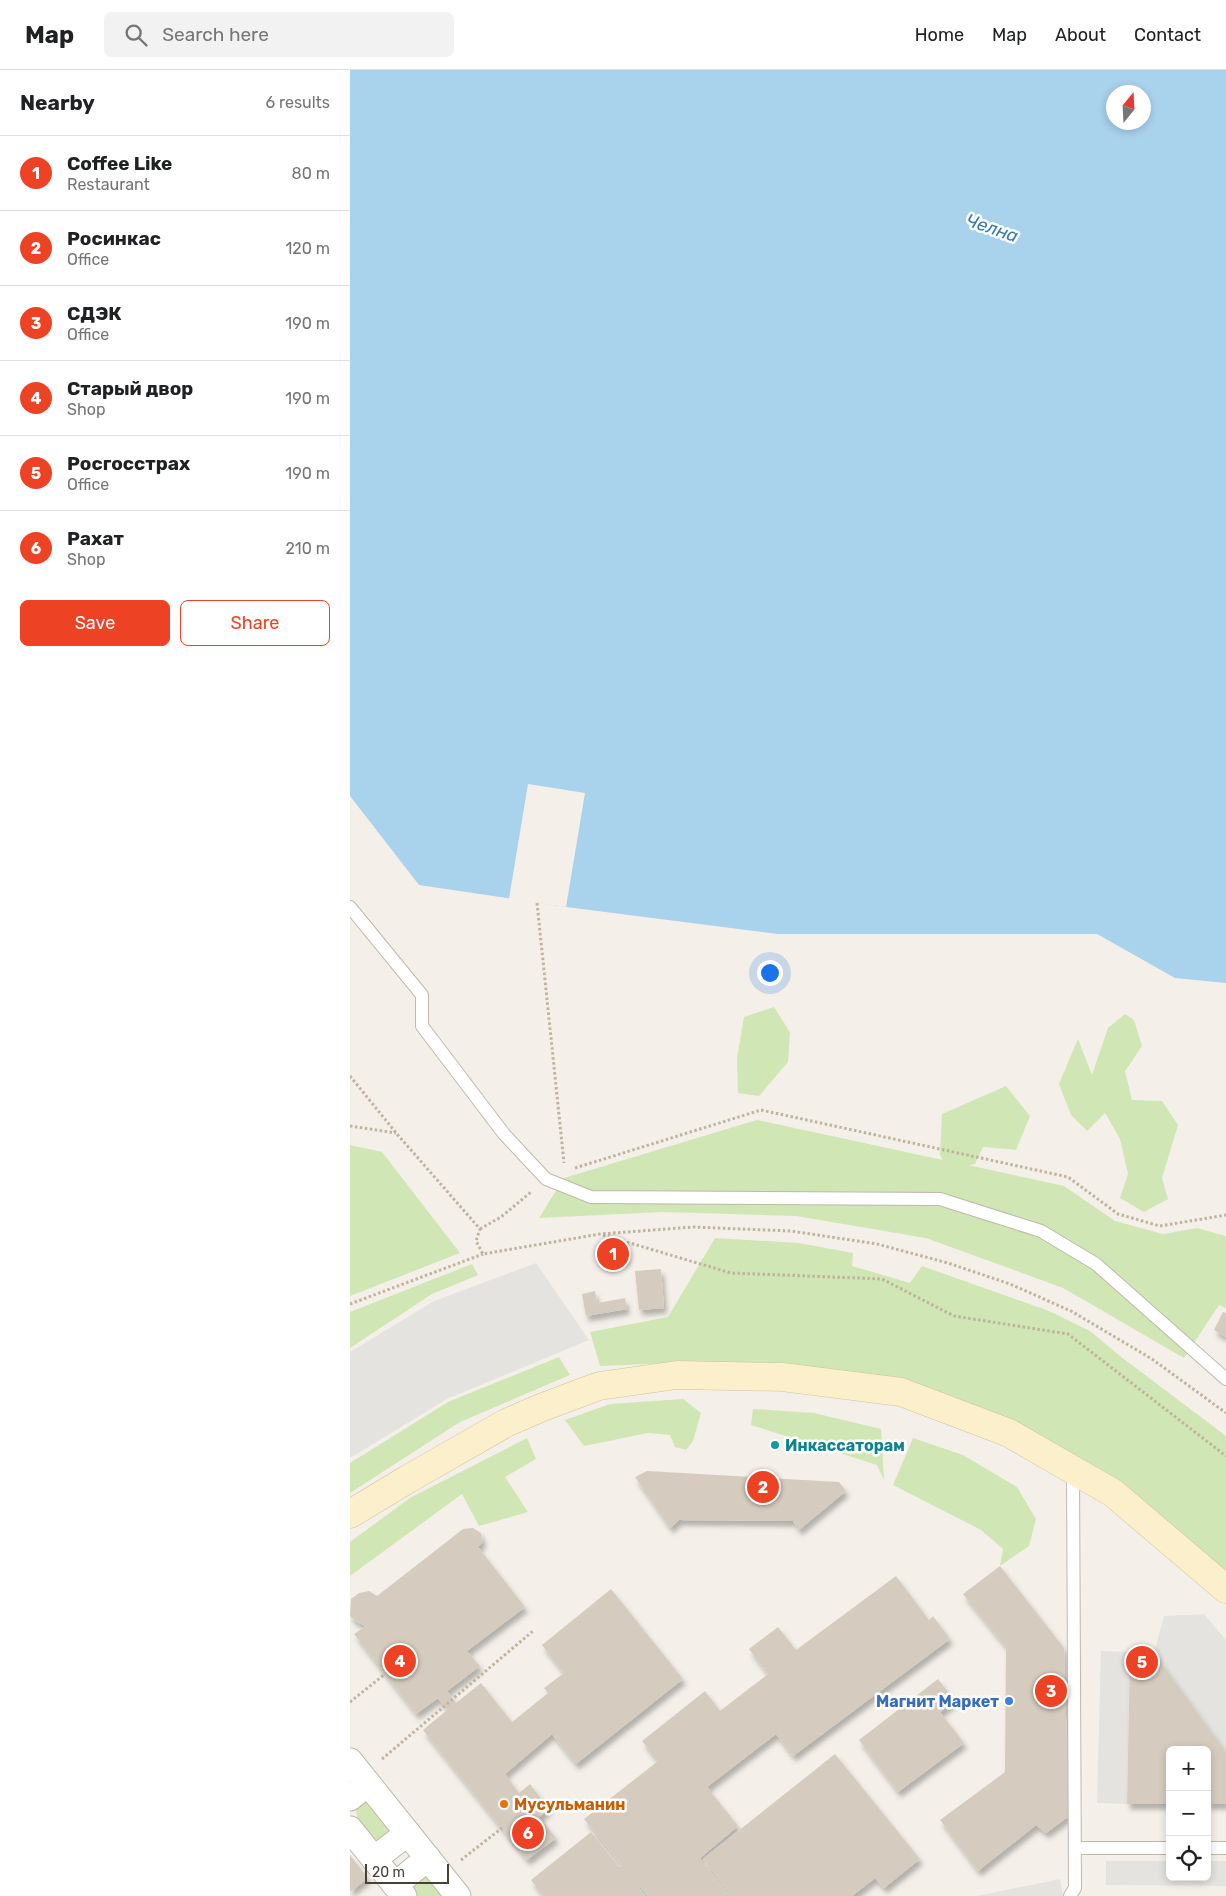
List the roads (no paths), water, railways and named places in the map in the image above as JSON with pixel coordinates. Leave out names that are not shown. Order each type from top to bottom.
[{"type":"street","points":[[350,1514],[408,1478],[506,1423],[599,1386],[677,1375],[782,1377],[901,1392],[1009,1433],[1113,1493],[1226,1590]]},
{"type":"street","points":[[358,1780],[408,1833],[458,1896]]},
{"type":"street","points":[[350,1829],[399,1891],[435,1867]]},
{"type":"street","points":[[374,1859],[408,1833]]},
{"type":"lane","points":[[350,906],[422,995],[422,1026],[504,1134],[546,1179],[591,1197],[940,1199],[1041,1231],[1096,1264],[1226,1379]]},
{"type":"lane","points":[[1070,1896],[1075,1888],[1073,1469]]},
{"type":"lane","points":[[1074,1848],[1166,1848]]},
{"type":"lane","points":[[1211,1848],[1226,1848]]},
{"type":"water","name":"Челна","points":[[350,70],[1226,70],[1226,983],[1175,978],[1097,934],[778,934],[566,907],[419,885],[350,796]]},
{"type":"place","name":"Coffee Like","points":[[613,1254]]},
{"type":"place","name":"Инкассаторам","points":[[775,1445]]},
{"type":"place","name":"Росинкас","points":[[763,1487]]},
{"type":"place","name":"Старый двор","points":[[400,1661]]},
{"type":"place","name":"Росгосстрах","points":[[1142,1662]]},
{"type":"place","name":"СДЭК","points":[[1051,1691]]},
{"type":"place","name":"Магнит Маркет","points":[[1009,1701]]},
{"type":"place","name":"Мусульманин","points":[[504,1804]]},
{"type":"place","name":"Рахат","points":[[528,1833]]}]
